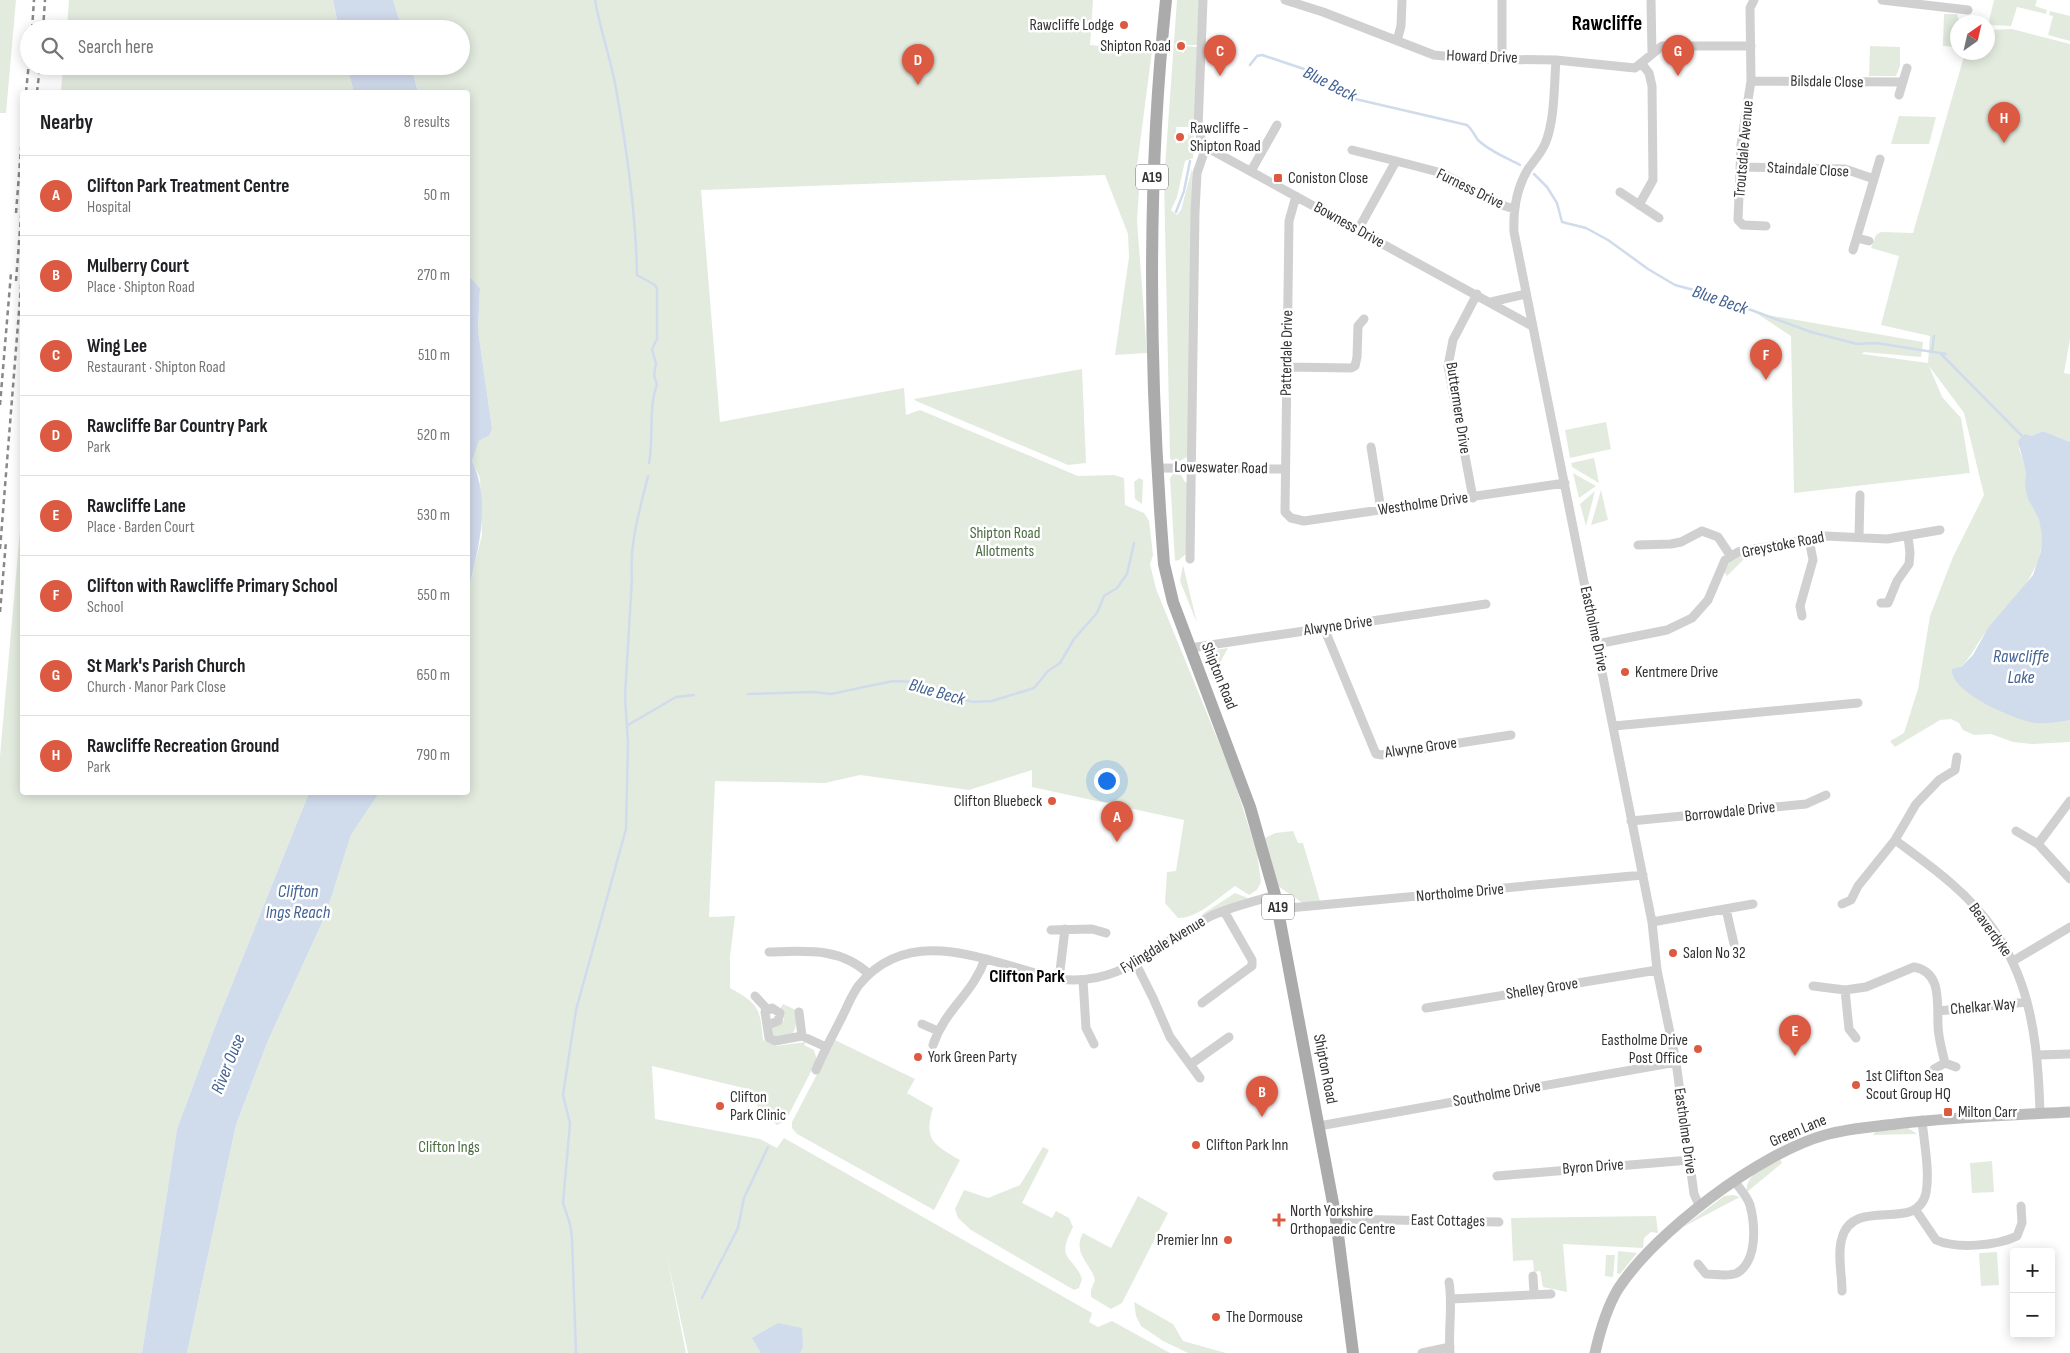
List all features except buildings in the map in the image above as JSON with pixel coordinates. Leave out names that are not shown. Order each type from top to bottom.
[{"type":"main road","name":"Shipton Road","points":[[1166,0],[1152,165],[1152,287],[1158,468],[1164,564],[1173,602],[1240,779],[1275,896],[1336,1219],[1352,1353]]},
{"type":"street","points":[[1190,559],[1195,212],[1197,173],[1206,147],[1202,142],[1198,128],[1203,0]]},
{"type":"street","name":"Howard Drive","points":[[1285,0],[1302,2],[1440,56],[1556,60],[1620,68],[1635,68],[1642,64]]},
{"type":"street","points":[[1397,40],[1401,26],[1402,0]]},
{"type":"street","points":[[1502,0],[1502,58]]},
{"type":"street","points":[[1651,0],[1652,53]]},
{"type":"street","name":"Troutsdale Avenue","points":[[1754,0],[1750,8],[1751,81],[1741,145],[1739,223],[1766,226]]},
{"type":"street","points":[[1882,0],[1968,10]]},
{"type":"street","points":[[1639,205],[1650,187],[1653,172],[1652,86],[1649,73],[1642,64],[1658,48],[1667,46],[1751,46]]},
{"type":"street","name":"Eastholme Drive","points":[[1556,60],[1548,134],[1540,153],[1528,169],[1518,190],[1514,209],[1514,232],[1652,922],[1657,970],[1676,1062],[1694,1194],[1700,1205]]},
{"type":"street","points":[[1899,95],[1908,68]]},
{"type":"street","name":"Bilsdale Close","points":[[1751,81],[1903,82]]},
{"type":"street","points":[[1251,171],[1277,124]]},
{"type":"street","name":"Bowness Drive","points":[[1206,147],[1492,302],[1532,326]]},
{"type":"street","name":"Furness Drive","points":[[1352,150],[1442,174],[1499,204],[1514,209]]},
{"type":"street","name":"Staindale Close","points":[[1854,250],[1880,159]]},
{"type":"street","points":[[1358,230],[1396,161]]},
{"type":"street","name":"Staindale Close","points":[[1740,167],[1844,169],[1874,179]]},
{"type":"street","points":[[1620,192],[1659,218]]},
{"type":"street","name":"Patterdale Drive","points":[[1285,512],[1289,222],[1296,196]]},
{"type":"street","points":[[1857,238],[1869,241]]},
{"type":"street","name":"Buttermere Drive","points":[[1473,498],[1448,366],[1453,340],[1477,294]]},
{"type":"street","points":[[1492,302],[1526,294]]},
{"type":"street","points":[[1287,367],[1351,368],[1355,366],[1357,357],[1357,322]]},
{"type":"street","points":[[1371,447],[1381,510]]},
{"type":"street","name":"Loweswater Road","points":[[1158,468],[1285,469]]},
{"type":"street","name":"Westholme Drive","points":[[1285,512],[1290,518],[1304,521],[1473,498],[1565,483]]},
{"type":"street","points":[[1859,536],[1860,495]]},
{"type":"street","name":"Greystoke Road","points":[[1597,644],[1667,630],[1692,618],[1708,600],[1722,566],[1730,555],[1749,549],[1809,539],[1838,536],[1887,539],[1940,530]]},
{"type":"street","points":[[1643,541],[1671,544],[1681,542],[1702,531],[1710,532],[1718,537],[1730,555]]},
{"type":"street","points":[[1887,604],[1897,581],[1909,564],[1908,536]]},
{"type":"street","points":[[1802,616],[1797,605],[1813,560],[1809,539]]},
{"type":"street","name":"Alwyne Drive","points":[[1190,648],[1486,604]]},
{"type":"street","name":"Alwyne Grove","points":[[1324,628],[1376,754],[1382,755],[1511,734]]},
{"type":"street","points":[[1614,726],[1858,703]]},
{"type":"street","points":[[1842,904],[1851,900],[1858,886],[1894,840],[1916,804],[1939,780],[1955,770],[1957,758]]},
{"type":"street","name":"Borrowdale Drive","points":[[1631,821],[1806,804],[1826,794]]},
{"type":"street","points":[[2038,844],[2070,801]]},
{"type":"street","points":[[2016,831],[2038,844],[2070,879]]},
{"type":"street","name":"Beaverdyke","points":[[1894,840],[1964,895],[1992,928],[2013,961],[2027,1002],[2038,1055],[2040,1112]]},
{"type":"street","name":"Northolme Drive","points":[[1278,909],[1643,875]]},
{"type":"street","name":"Fylingdale Avenue","points":[[816,1070],[858,987],[869,974],[889,960],[912,952],[948,952],[985,959],[1059,979],[1083,980],[1112,974],[1136,964],[1194,926],[1224,911],[1275,896]]},
{"type":"street","points":[[1652,922],[1753,904]]},
{"type":"street","points":[[1726,909],[1734,944]]},
{"type":"street","points":[[1202,1003],[1252,966],[1252,960],[1224,911]]},
{"type":"street","points":[[2013,961],[2070,927]]},
{"type":"street","points":[[1051,930],[1092,929],[1106,933]]},
{"type":"street","points":[[1059,979],[1065,930]]},
{"type":"street","points":[[769,952],[839,955],[855,962],[869,974]]},
{"type":"street","points":[[933,1045],[938,1031],[950,1011],[973,986],[985,959]]},
{"type":"street","points":[[1136,964],[1154,998],[1170,1037],[1200,1078]]},
{"type":"street","name":"Chelkar Way","points":[[1813,986],[1846,990],[1880,983],[1914,967],[1928,972],[1936,983],[1939,1035],[1945,1063]]},
{"type":"street","name":"Shelley Grove","points":[[1426,1008],[1657,970]]},
{"type":"street","points":[[1083,980],[1086,1028],[1094,1044]]},
{"type":"street","points":[[1846,990],[1849,1029],[1856,1038]]},
{"type":"street","points":[[755,996],[767,1009],[777,1009],[780,1013],[778,1021],[768,1025]]},
{"type":"street","name":"Chelkar Way","points":[[1938,1011],[2027,1002]]},
{"type":"street","points":[[767,1009],[764,1017],[768,1025],[769,1038],[775,1041],[805,1037],[826,1047]]},
{"type":"street","points":[[798,1012],[805,1037]]},
{"type":"street","points":[[922,1024],[938,1031]]},
{"type":"street","points":[[1190,1064],[1229,1037]]},
{"type":"street","points":[[2038,1055],[2070,1054]]},
{"type":"street","name":"Southolme Drive","points":[[1319,1126],[1676,1062]]},
{"type":"street","points":[[1934,1069],[1945,1063],[1956,1067]]},
{"type":"street","name":"Green Lane","points":[[1594,1353],[1606,1312],[1628,1276],[1665,1235],[1700,1205],[1779,1155],[1823,1135],[1862,1127],[1922,1120],[2040,1112],[2070,1112]]},
{"type":"street","points":[[1845,1286],[1840,1247],[1845,1230],[1851,1222],[1869,1215],[1898,1214],[1915,1209],[1924,1199],[1927,1185],[1922,1120]]},
{"type":"street","name":"Byron Drive","points":[[1497,1176],[1690,1160]]},
{"type":"street","points":[[1698,1264],[1706,1274],[1731,1274],[1740,1270],[1750,1258],[1752,1224],[1750,1205],[1735,1182]]},
{"type":"street","points":[[1915,1209],[1936,1240],[1944,1244],[1971,1244],[1999,1243],[2017,1236],[2022,1223],[2021,1206]]},
{"type":"street","name":"East Cottages","points":[[1336,1219],[1499,1222]]},
{"type":"street","points":[[1532,1276],[1534,1294]]},
{"type":"street","points":[[1422,1353],[1450,1350],[1449,1328],[1452,1299],[1449,1282]]},
{"type":"street","points":[[1452,1299],[1551,1294]]},
{"type":"green space","points":[[0,0],[16,0],[6,113],[0,113]]},
{"type":"green space","points":[[69,0],[333,0],[337,20],[68,20]]},
{"type":"green space","points":[[393,0],[1093,0],[1090,45],[1152,51],[1136,174],[1140,174],[1137,221],[1147,353],[1115,355],[1129,257],[1128,234],[1105,175],[701,190],[720,422],[904,388],[906,415],[920,410],[1078,476],[1114,475],[1124,478],[1125,505],[1144,513],[1149,521],[1153,555],[1150,564],[1156,589],[1233,777],[1257,853],[1261,882],[1257,890],[1249,895],[1235,886],[1193,915],[1178,918],[1165,903],[1167,872],[1176,871],[1184,820],[1032,787],[1032,770],[969,790],[860,775],[825,783],[715,781],[709,917],[735,916],[730,957],[730,988],[747,998],[756,1008],[761,1021],[763,1040],[776,1046],[806,1042],[804,1045],[814,1050],[817,1060],[788,1116],[777,1125],[759,1111],[752,1090],[652,1066],[655,1119],[760,1139],[777,1148],[784,1138],[1092,1313],[1089,1322],[1098,1327],[1112,1321],[1170,1353],[688,1353],[667,1257],[686,1353],[187,1353],[236,1125],[267,1043],[326,914],[351,835],[378,795],[470,795],[470,584],[482,535],[480,478],[472,461],[479,441],[490,435],[492,428],[478,330],[480,288],[470,277],[470,90],[417,90],[413,75],[470,75],[470,20],[399,20]]},
{"type":"green space","points":[[1177,0],[1199,0],[1197,45],[1186,45],[1186,41],[1177,41],[1176,50],[1184,53],[1185,46],[1197,47],[1194,127],[1176,127],[1176,143],[1183,143],[1188,138],[1188,133],[1194,133],[1193,158],[1185,161],[1177,197],[1171,210],[1177,215],[1181,210],[1192,169],[1188,454],[1187,457],[1180,461],[1171,460],[1170,457],[1164,180]]},
{"type":"green space","points":[[1994,0],[2037,0],[2035,6],[2047,10],[2046,14],[2017,7],[2011,26],[1995,25],[1995,15],[1990,15]]},
{"type":"green space","points":[[2050,11],[2070,16],[2070,41],[2048,35],[2053,16],[2049,15]]},
{"type":"green space","points":[[1944,14],[1957,14],[1950,15],[1950,46],[1943,46]]},
{"type":"green space","points":[[2012,29],[2070,44],[2070,339],[2064,373],[2070,374],[2070,442],[2043,431],[2031,436],[2019,448],[2026,470],[2028,497],[2040,521],[2042,537],[2040,552],[2036,566],[2029,579],[1986,632],[1961,667],[2055,722],[2070,720],[2070,742],[2032,744],[2013,742],[1991,734],[1974,735],[1963,730],[1959,723],[1951,719],[1940,720],[1895,747],[1890,741],[1904,733],[1918,689],[1930,616],[1953,557],[1984,495],[1964,413],[1929,366],[1942,397],[1961,418],[1970,473],[1794,493],[1791,336],[1756,313],[1923,342],[1921,357],[1864,352],[1862,354],[1928,363],[1930,336],[1881,325],[1899,256],[1871,248],[1876,235],[1881,232],[1913,233],[1963,60],[1995,60],[1995,30]]},
{"type":"green space","points":[[1870,46],[1900,47],[1900,66],[1896,76],[1869,76]]},
{"type":"green space","points":[[62,75],[349,75],[353,90],[61,90]]},
{"type":"green space","points":[[1899,116],[1936,117],[1929,144],[1891,144]]},
{"type":"green space","points":[[1082,369],[1086,463],[1068,465],[914,399]]},
{"type":"green space","points":[[1606,422],[1611,449],[1570,458],[1565,430]]},
{"type":"green space","points":[[1594,458],[1599,483],[1572,467],[1571,463]]},
{"type":"green space","points":[[1573,473],[1596,486],[1579,498]]},
{"type":"green space","points":[[1173,474],[1181,475],[1185,482],[1188,482],[1186,554],[1175,561],[1170,478]]},
{"type":"green space","points":[[1139,478],[1143,480],[1142,504],[1135,499],[1134,482]]},
{"type":"green space","points":[[1601,490],[1608,520],[1591,525]]},
{"type":"green space","points":[[1595,491],[1586,526],[1580,504]]},
{"type":"green space","points":[[20,531],[20,795],[308,795],[216,1024],[177,1129],[142,1353],[0,1353],[0,756]]},
{"type":"green space","points":[[1749,552],[1727,576],[1723,571],[1731,560]]},
{"type":"green space","points":[[1183,565],[1197,623],[1180,581]]},
{"type":"green space","points":[[1228,648],[1216,670],[1211,656],[1216,650]]},
{"type":"green space","points":[[1293,831],[1298,843],[1303,843],[1320,901],[1304,904],[1278,886],[1265,838],[1275,833]]},
{"type":"green space","points":[[1235,893],[1248,898],[1201,915]]},
{"type":"green space","points":[[783,1004],[796,1010],[795,1029],[790,1036],[771,1036],[771,1029],[784,1020],[780,1009]]},
{"type":"green space","points":[[835,1040],[915,1079],[907,1093],[933,1108],[929,1128],[930,1135],[943,1150],[960,1160],[934,1210],[797,1134],[792,1128],[792,1122]]},
{"type":"green space","points":[[1908,1128],[1917,1134],[1873,1135],[1876,1131]]},
{"type":"green space","points":[[1043,1147],[1049,1150],[1022,1203],[1052,1218],[1056,1211],[1069,1218],[1073,1227],[1066,1246],[1067,1257],[1082,1279],[1079,1288],[1074,1290],[971,1230],[958,1218],[955,1209],[964,1190],[988,1198],[1020,1185]]},
{"type":"green space","points":[[1780,1159],[1782,1163],[1747,1192],[1749,1180],[1753,1176]]},
{"type":"green space","points":[[1992,1161],[1994,1192],[1972,1193],[1970,1163]]},
{"type":"green space","points":[[1733,1195],[1740,1197],[1683,1227],[1724,1196]]},
{"type":"green space","points":[[1138,1196],[1168,1213],[1122,1303],[1111,1309],[1091,1297],[1091,1290],[1095,1280],[1081,1252],[1080,1240],[1083,1233],[1111,1248]]},
{"type":"green space","points":[[1656,1216],[1658,1233],[1651,1232],[1644,1238],[1643,1248],[1563,1244],[1567,1292],[1543,1287],[1540,1271],[1534,1272],[1533,1260],[1513,1261],[1511,1218]]},
{"type":"green space","points":[[1618,1251],[1637,1253],[1620,1274],[1617,1273]]},
{"type":"green space","points":[[1997,1252],[1999,1285],[1981,1286],[1979,1253]]},
{"type":"green space","points":[[1606,1255],[1615,1255],[1613,1277],[1605,1276]]},
{"type":"green space","points":[[1134,1302],[1173,1324],[1183,1341],[1226,1353],[1188,1353],[1163,1341],[1141,1326],[1136,1316]]},
{"type":"water","points":[[333,0],[393,0],[399,20],[337,20]]},
{"type":"water","points":[[349,75],[413,75],[417,90],[353,90]]},
{"type":"water","points":[[470,277],[480,288],[478,330],[492,428],[490,435],[479,441],[472,461],[478,477],[482,510],[476,560],[470,584]]},
{"type":"water","name":"Rawcliffe Lake","points":[[2043,431],[2070,442],[2070,720],[2053,723],[2026,721],[1985,704],[1961,687],[1954,678],[1952,669],[1961,667],[1973,655],[1988,628],[2033,575],[2041,551],[2042,535],[2039,519],[2028,499],[2025,486],[2026,472],[2018,441],[2025,434],[2031,436]]},
{"type":"water","name":"Clifton Ings Reach","points":[[308,795],[378,795],[351,835],[326,914],[267,1043],[236,1125],[187,1353],[142,1353],[177,1129],[216,1024]]},
{"type":"water","points":[[778,1323],[802,1328],[803,1347],[800,1353],[761,1353],[752,1338]]},
{"type":"waterway","points":[[595,0],[614,78],[624,135],[633,205],[637,275],[655,285],[657,289],[657,339],[652,349],[656,364],[654,375],[657,385],[653,403],[649,463]]},
{"type":"waterway","name":"Blue Beck","points":[[1250,65],[1257,56],[1262,55],[1307,70],[1351,98],[1467,125],[1482,144],[1520,165]]},
{"type":"waterway","name":"Blue Beck","points":[[1176,212],[1184,191],[1190,161]]},
{"type":"waterway","name":"Blue Beck","points":[[1534,174],[1547,187],[1557,203],[1562,222],[1586,228],[1608,240],[1648,269],[1675,285],[1705,293],[1811,332],[1857,344],[1876,343],[1946,354]]},
{"type":"waterway","points":[[1932,351],[1934,336]]},
{"type":"waterway","points":[[1941,354],[2022,436]]},
{"type":"waterway","points":[[576,1353],[572,1238],[570,1224],[563,1203],[570,1123],[563,1095],[576,1010],[626,829],[628,744],[625,696],[632,578],[631,565],[636,527],[648,476]]},
{"type":"waterway","name":"Blue Beck","points":[[748,694],[814,692],[831,694],[893,681],[917,682],[972,702],[992,701],[1034,688],[1048,671],[1060,663],[1074,639],[1097,613],[1104,596],[1117,588],[1127,574],[1134,543]]},
{"type":"waterway","name":"Blue Beck","points":[[628,725],[676,697],[694,695]]},
{"type":"waterway","points":[[702,1298],[738,1228],[744,1198],[768,1147]]},
{"type":"railway","points":[[33,20],[34,0]]},
{"type":"railway","points":[[44,20],[45,0]]},
{"type":"railway","points":[[26,90],[28,75]]},
{"type":"railway","points":[[37,90],[39,75]]},
{"type":"railway","points":[[16,213],[20,162]]},
{"type":"railway","points":[[16,281],[20,230]]},
{"type":"railway","points":[[0,405],[11,273]]},
{"type":"railway","points":[[0,549],[20,299]]},
{"type":"railway","points":[[0,612],[6,541]]},
{"type":"place","name":"Rawcliffe Lodge","points":[[1124,25]]},
{"type":"place","name":"Shipton Road","points":[[1181,46]]},
{"type":"place","name":"Wing Lee","points":[[1220,76]]},
{"type":"place","name":"St Mark's Parish Church","points":[[1678,76]]},
{"type":"place","name":"Rawcliffe Bar Country Park","points":[[918,85]]},
{"type":"place","name":"Rawcliffe - Shipton Road","points":[[1180,137]]},
{"type":"place","name":"Rawcliffe Recreation Ground","points":[[2004,143]]},
{"type":"place","name":"Coniston Close","points":[[1278,178]]},
{"type":"place","name":"Clifton with Rawcliffe Primary School","points":[[1766,380]]},
{"type":"place","name":"Kentmere Drive","points":[[1625,672]]},
{"type":"place","name":"Clifton Bluebeck","points":[[1052,801]]},
{"type":"place","name":"Clifton Park Treatment Centre","points":[[1117,842]]},
{"type":"place","name":"Salon No 32","points":[[1673,953]]},
{"type":"place","name":"Eastholme Drive Post Office","points":[[1698,1049]]},
{"type":"place","name":"Rawcliffe Lane","points":[[1795,1056]]},
{"type":"place","name":"York Green Party","points":[[918,1057]]},
{"type":"place","name":"1st Clifton Sea Scout Group HQ","points":[[1856,1085]]},
{"type":"place","name":"Clifton Park Clinic","points":[[720,1106]]},
{"type":"place","name":"Milton Carr","points":[[1948,1112]]},
{"type":"place","name":"Mulberry Court","points":[[1262,1117]]},
{"type":"place","name":"Clifton Park Inn","points":[[1196,1145]]},
{"type":"place","name":"North Yorkshire Orthopaedic Centre","points":[[1279,1220]]},
{"type":"place","name":"Premier Inn","points":[[1228,1240]]},
{"type":"place","name":"The Dormouse","points":[[1216,1317]]},
{"type":"district","name":"Rawcliffe","points":[[1607,23]]},
{"type":"district","name":"Clifton Park","points":[[1027,976]]},
{"type":"park label","name":"Shipton Road Allotments","points":[[1005,542]]},
{"type":"park label","name":"Clifton Ings","points":[[449,1147]]},
{"type":"water label","name":"River Ouse","points":[[228,1064]]}]
